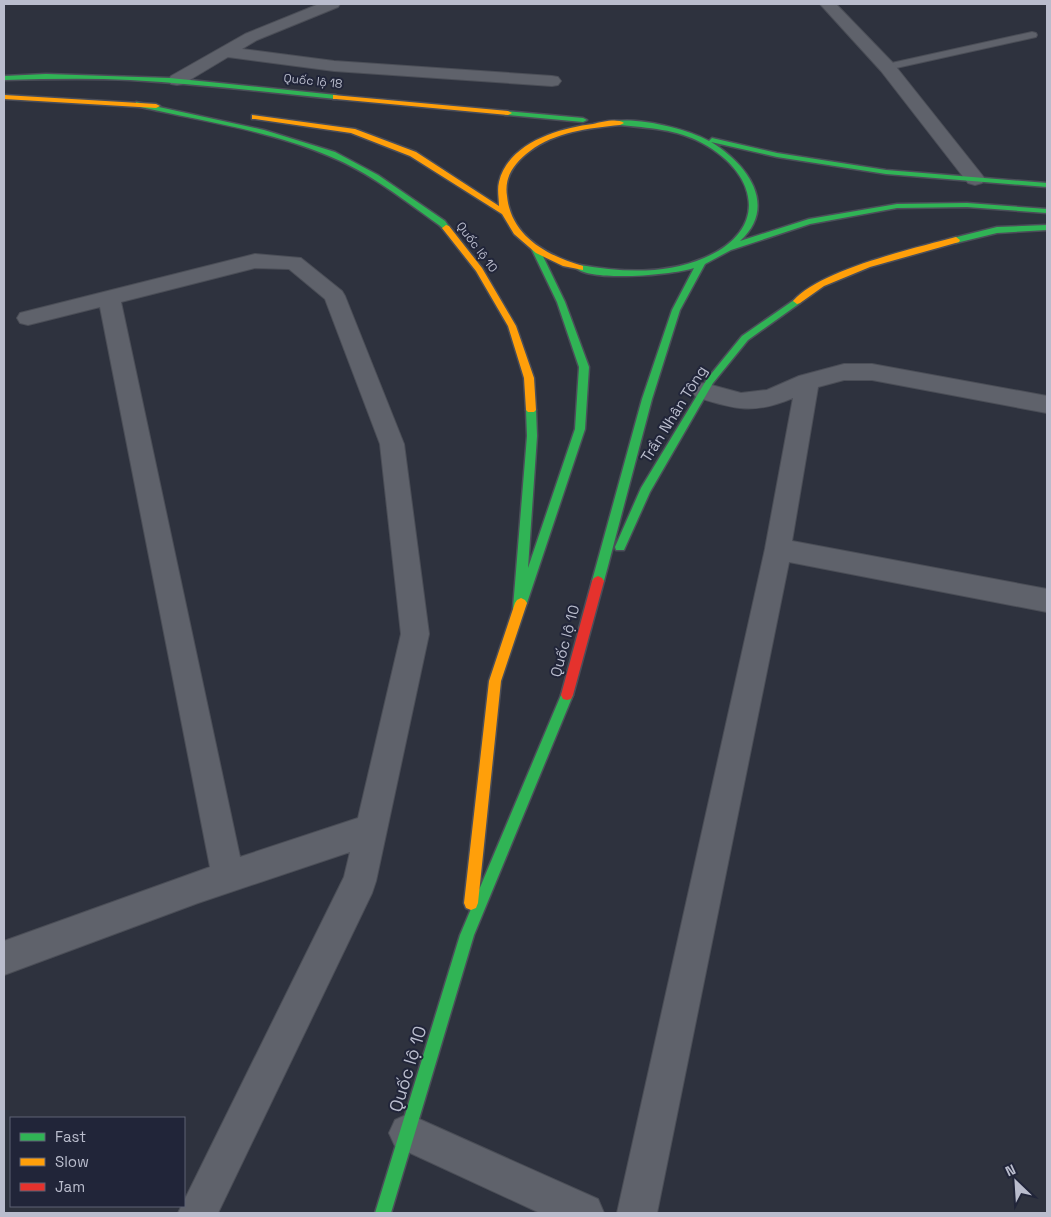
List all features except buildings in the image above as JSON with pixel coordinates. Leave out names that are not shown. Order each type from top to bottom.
[{"type":"highway","name":"Quốc lộ 18","points":[[4,78],[36,76],[177,80],[363,100],[620,123]]},
{"type":"highway","points":[[4,97],[139,104],[292,121],[352,130],[413,154],[504,212]]},
{"type":"highway","name":"Quốc lộ 10","points":[[139,104],[279,137],[332,154],[382,179],[442,224],[480,270],[512,326],[529,378],[532,436],[519,608]]},
{"type":"highway","points":[[1047,185],[886,172],[777,155],[653,126],[620,123],[584,126],[569,130],[553,135],[527,149],[508,168],[500,189],[504,212],[515,231],[535,248],[572,264],[597,271],[633,275],[668,272],[701,263],[730,247],[809,222],[897,206],[967,205],[1047,211]]},
{"type":"highway","points":[[686,133],[714,146],[737,163],[751,184],[755,206],[748,228],[730,247]]},
{"type":"highway","name":"Trần Nhân Tông","points":[[587,618],[645,491],[704,391],[745,338],[821,284],[867,264],[937,244],[997,230],[1047,227]]},
{"type":"highway","name":"Quốc lộ 10","points":[[467,936],[495,681],[580,429],[584,367],[561,302],[535,248]]},
{"type":"highway","name":"Quốc lộ 10","points":[[383,1213],[467,936],[566,697],[650,390],[676,310],[701,263]]},
{"type":"street","points":[[177,80],[251,37],[332,4]]},
{"type":"street","points":[[828,4],[887,67],[975,179]]},
{"type":"street","points":[[224,52],[334,66],[552,81]]},
{"type":"street","points":[[28,318],[255,260],[294,263],[334,296],[392,444],[415,634],[360,881],[198,1213]]},
{"type":"street","points":[[109,298],[228,877]]},
{"type":"street","points":[[704,391],[741,401],[770,398],[807,382],[844,372],[872,372],[1047,405]]},
{"type":"street","points":[[637,1213],[778,549],[807,382]]},
{"type":"street","points":[[778,549],[1047,601]]},
{"type":"street","points":[[4,958],[228,877],[372,828]]},
{"type":"street","points":[[408,1132],[584,1213]]},
{"type":"lane","points":[[887,67],[1032,34]]},
{"type":"traffic: fast","points":[[4,78],[87,76],[170,80],[336,97]]},
{"type":"traffic: fast","points":[[139,104],[262,131],[332,154],[361,168],[389,186],[442,223],[446,228]]},
{"type":"traffic: fast","points":[[508,113],[583,120]]},
{"type":"traffic: fast","points":[[580,268],[621,273],[643,273],[666,272],[688,267],[708,260],[726,250],[741,236],[751,220],[754,203],[751,188],[743,174],[732,161],[718,150],[688,134],[620,123]]},
{"type":"traffic: fast","points":[[712,140],[777,155],[886,172],[1047,185]]},
{"type":"traffic: fast","points":[[731,247],[809,222],[897,206],[967,205],[1047,211]]},
{"type":"traffic: fast","points":[[956,240],[997,230],[1047,227]]},
{"type":"traffic: fast","points":[[521,603],[580,429],[584,367],[561,302],[535,248]]},
{"type":"traffic: fast","points":[[598,581],[647,399],[676,310],[701,263]]},
{"type":"traffic: fast","points":[[620,547],[645,491],[710,381],[745,338],[797,301]]},
{"type":"traffic: fast","points":[[519,608],[532,436],[531,410]]},
{"type":"traffic: fast","points":[[383,1213],[467,935],[567,695]]},
{"type":"traffic: slow","points":[[4,97],[156,106]]},
{"type":"traffic: slow","points":[[336,97],[508,113]]},
{"type":"traffic: slow","points":[[255,117],[352,131],[413,154],[504,212]]},
{"type":"traffic: slow","points":[[580,268],[566,264],[539,251],[516,232],[504,206],[503,182],[508,169],[514,161],[540,142],[552,136],[579,128],[620,123]]},
{"type":"traffic: slow","points":[[446,228],[479,270],[512,326],[529,378],[531,410]]},
{"type":"traffic: slow","points":[[797,301],[821,284],[867,265],[956,240]]},
{"type":"traffic: slow","points":[[471,903],[495,681],[521,603]]},
{"type":"traffic: jam","points":[[567,695],[598,581]]}]
